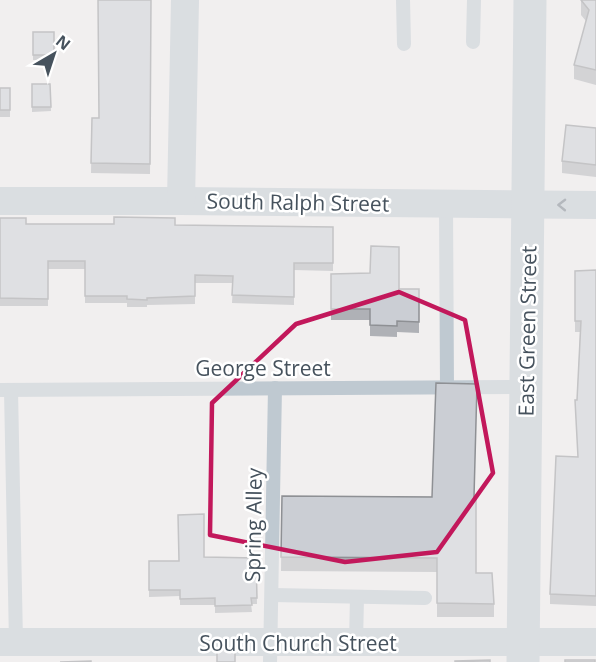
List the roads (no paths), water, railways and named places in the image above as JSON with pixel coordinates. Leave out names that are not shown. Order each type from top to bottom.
[{"type":"street","points":[[181,201],[185,0]]},
{"type":"street","name":"East Green Street","points":[[523,652],[530,0]]},
{"type":"street","name":"South Ralph Street","points":[[0,201],[596,205]]},
{"type":"street","name":"South Church Street","points":[[8,642],[271,653],[356,643],[523,652],[596,642]]},
{"type":"lane","points":[[404,0],[404,44]]},
{"type":"lane","points":[[472,42],[474,0]]},
{"type":"lane","points":[[446,205],[447,388]]},
{"type":"lane","name":"George Street","points":[[6,390],[527,387]]},
{"type":"lane","name":"Spring Alley","points":[[271,653],[275,388]]},
{"type":"lane","points":[[6,390],[8,642]]},
{"type":"lane","points":[[273,595],[425,598]]},
{"type":"lane","points":[[356,643],[357,597]]}]
